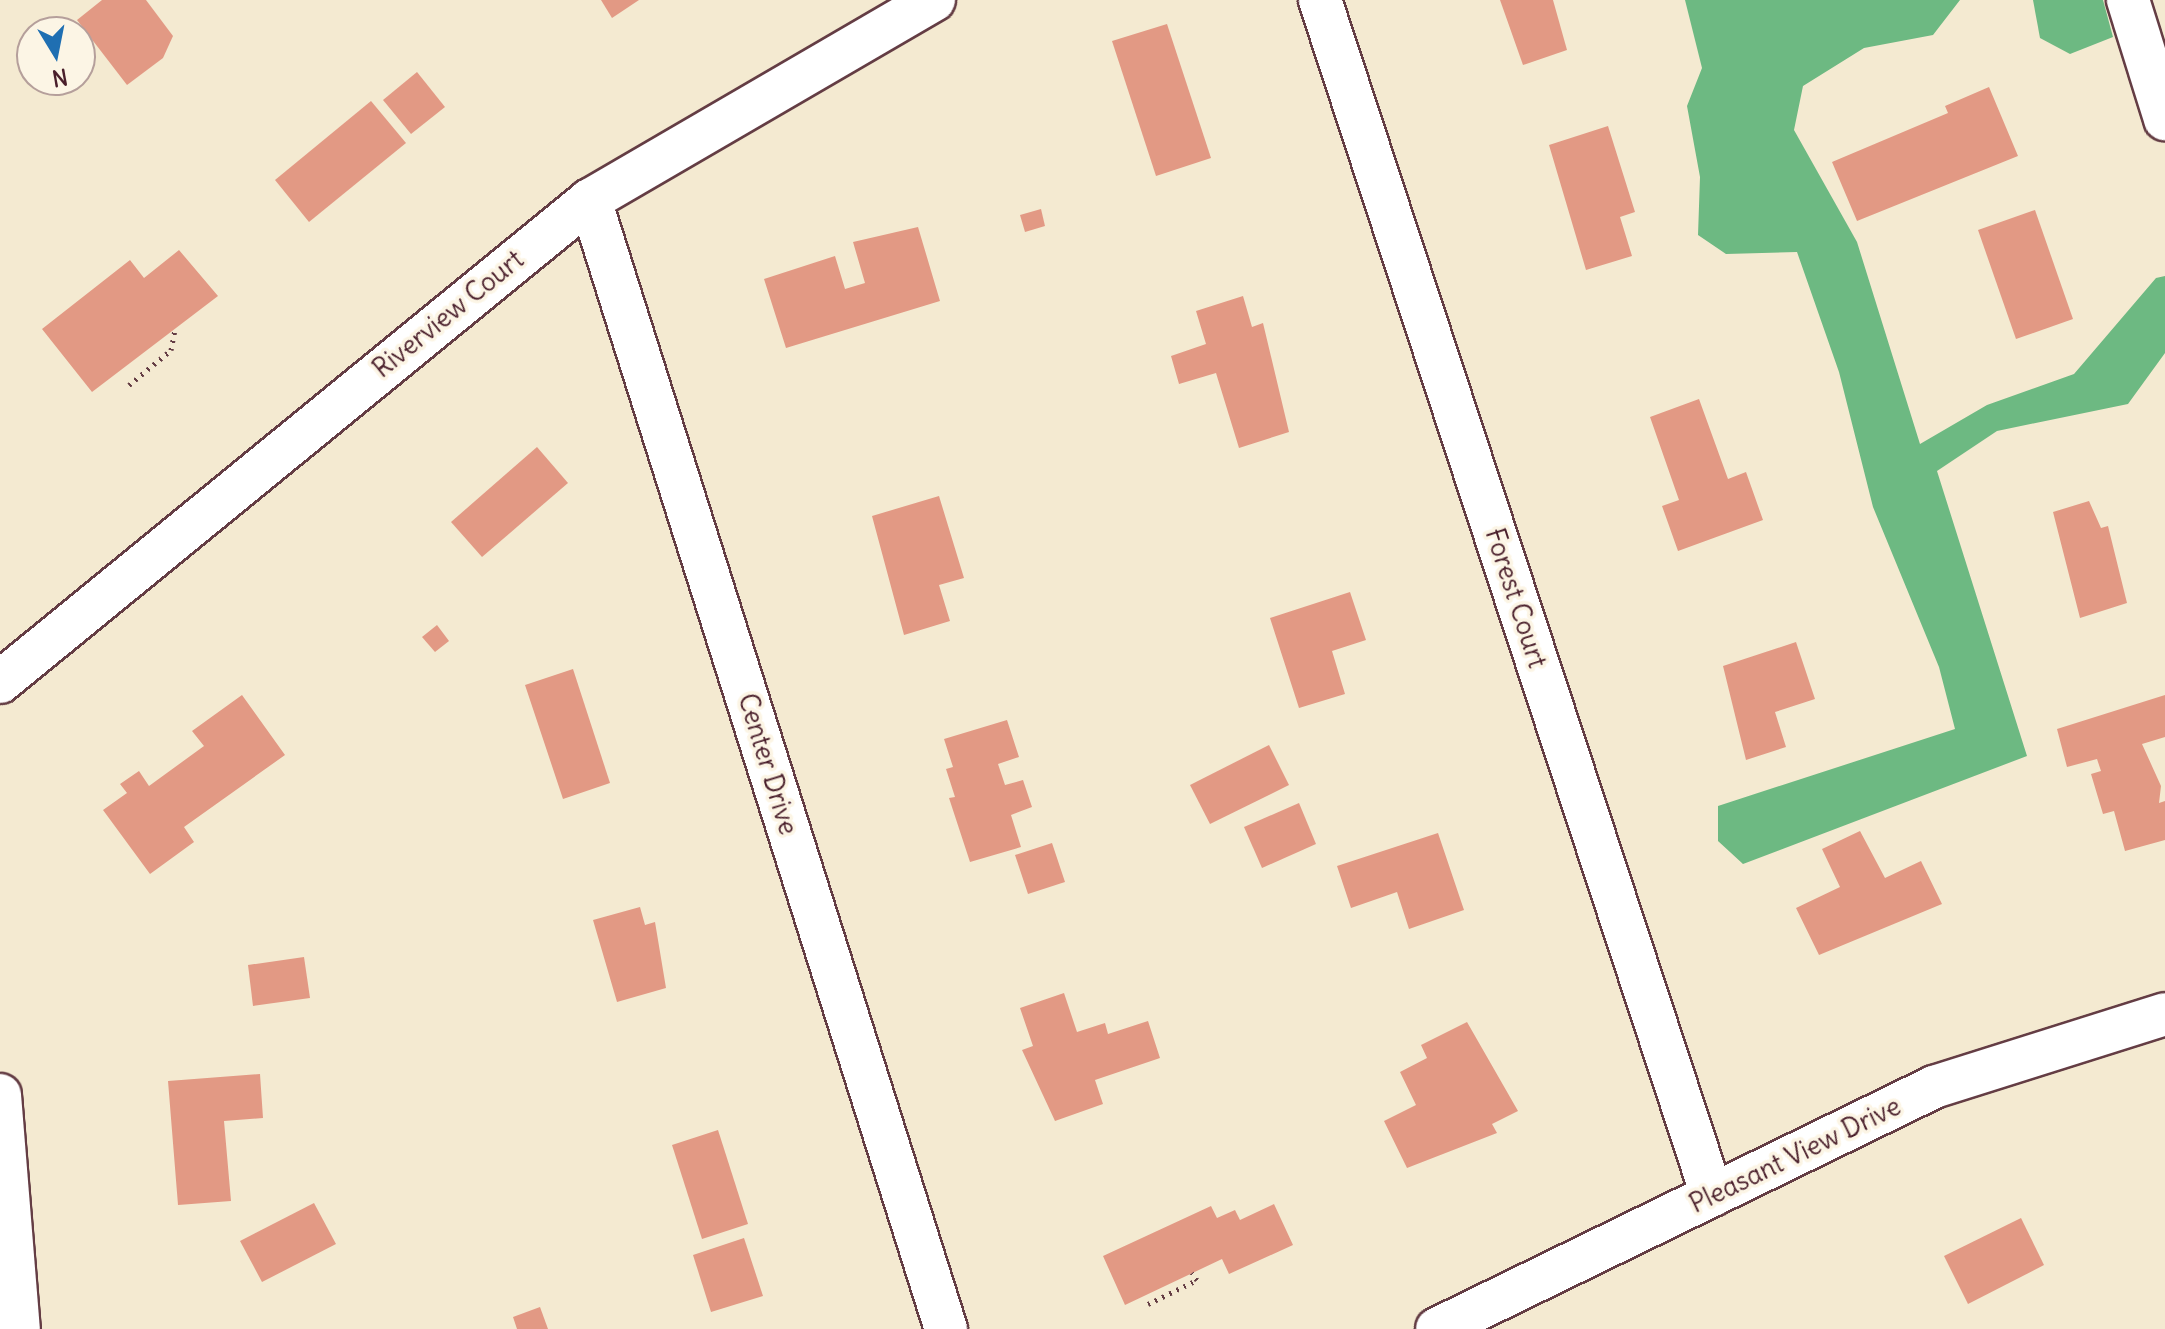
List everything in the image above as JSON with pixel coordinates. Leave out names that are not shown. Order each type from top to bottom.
[{"type":"street","name":"Riverview Court","points":[[0,682],[590,200],[934,0]]},
{"type":"street","name":"Forest Court","points":[[1320,0],[1712,1195]]},
{"type":"street","points":[[2128,0],[2165,119]]},
{"type":"street","name":"Center Drive","points":[[590,200],[946,1329]]},
{"type":"street","name":"Pleasant View Drive","points":[[1437,1329],[1934,1087],[2165,1014]]},
{"type":"street","points":[[0,1095],[19,1329]]},
{"type":"path","points":[[129,385],[171,350],[175,330]]},
{"type":"path","points":[[1148,1304],[1197,1280],[1192,1273]]},
{"type":"green space","points":[[1685,0],[1960,0],[1933,35],[1864,48],[1803,86],[1794,130],[1857,242],[1920,444],[1987,405],[2074,374],[2156,278],[2165,276],[2165,353],[2128,404],[1997,431],[1937,471],[2027,756],[1743,864],[1718,841],[1718,806],[1955,729],[1939,667],[1873,507],[1839,372],[1797,252],[1726,254],[1698,235],[1700,177],[1687,106],[1702,68]]},
{"type":"green space","points":[[2033,0],[2103,0],[2113,37],[2070,54],[2040,38]]},
{"type":"building","points":[[102,0],[146,0],[173,36],[163,58],[127,85],[96,45],[96,16],[82,16]]},
{"type":"building","points":[[601,0],[639,0],[612,18]]},
{"type":"building","points":[[1500,0],[1553,0],[1567,50],[1523,65]]},
{"type":"building","points":[[1167,24],[1211,158],[1156,176],[1112,41]]},
{"type":"building","points":[[417,72],[445,107],[411,134],[383,100]]},
{"type":"building","points":[[1989,87],[2018,156],[1857,221],[1832,162],[1948,113],[1945,106]]},
{"type":"building","points":[[371,101],[406,143],[309,222],[275,180]]},
{"type":"building","points":[[1608,126],[1635,212],[1620,217],[1632,256],[1586,270],[1549,145]]},
{"type":"building","points":[[1041,209],[1045,226],[1025,232],[1020,215]]},
{"type":"building","points":[[2035,210],[2073,319],[2016,339],[1978,230]]},
{"type":"building","points":[[918,227],[940,301],[786,348],[764,279],[835,256],[845,289],[865,283],[853,242]]},
{"type":"building","points":[[179,250],[218,296],[92,392],[42,329],[130,260],[144,278]]},
{"type":"building","points":[[1243,296],[1252,327],[1263,323],[1289,432],[1239,448],[1216,373],[1179,384],[1171,356],[1206,344],[1196,311]]},
{"type":"building","points":[[1699,399],[1728,479],[1746,472],[1763,520],[1678,551],[1662,506],[1679,500],[1650,417]]},
{"type":"building","points":[[537,447],[568,483],[482,557],[451,522]]},
{"type":"building","points":[[939,496],[964,578],[939,585],[950,621],[904,635],[872,516]]},
{"type":"building","points":[[2089,501],[2101,528],[2108,526],[2127,603],[2080,618],[2053,512]]},
{"type":"building","points":[[1350,592],[1366,640],[1332,651],[1345,694],[1299,708],[1270,618]]},
{"type":"building","points":[[437,625],[449,641],[435,652],[422,637]]},
{"type":"building","points":[[1796,642],[1815,699],[1775,712],[1786,747],[1746,760],[1723,666]]},
{"type":"building","points":[[573,669],[610,783],[563,799],[525,685]]},
{"type":"building","points":[[242,695],[285,755],[184,827],[194,842],[150,874],[103,810],[127,793],[120,784],[139,771],[149,786],[204,746],[192,731]]},
{"type":"building","points":[[2165,695],[2165,737],[2142,744],[2161,786],[2159,803],[2165,801],[2165,840],[2125,851],[2114,811],[2103,814],[2091,774],[2101,771],[2097,759],[2067,767],[2057,729]]},
{"type":"building","points":[[1007,720],[1019,757],[998,764],[1005,785],[1023,780],[1032,807],[1011,815],[1021,847],[970,862],[949,798],[955,797],[946,769],[953,767],[944,739]]},
{"type":"building","points":[[1269,745],[1289,785],[1210,824],[1190,785]]},
{"type":"building","points":[[1299,803],[1316,844],[1262,868],[1244,827]]},
{"type":"building","points":[[1860,831],[1885,878],[1921,861],[1942,904],[1819,955],[1796,908],[1840,887],[1822,849]]},
{"type":"building","points":[[1438,833],[1464,910],[1409,929],[1397,892],[1351,908],[1337,866]]},
{"type":"building","points":[[1052,843],[1065,882],[1028,894],[1015,855]]},
{"type":"building","points":[[640,907],[645,925],[655,922],[666,988],[617,1002],[593,920]]},
{"type":"building","points":[[304,957],[310,998],[253,1006],[248,965]]},
{"type":"building","points":[[1064,993],[1077,1032],[1105,1023],[1108,1034],[1148,1021],[1160,1058],[1095,1080],[1103,1104],[1055,1121],[1022,1050],[1033,1046],[1020,1008]]},
{"type":"building","points":[[1467,1022],[1518,1111],[1492,1124],[1497,1133],[1407,1168],[1384,1121],[1416,1105],[1400,1072],[1427,1058],[1421,1045]]},
{"type":"building","points":[[260,1074],[263,1118],[224,1121],[231,1201],[178,1205],[168,1081]]},
{"type":"building","points":[[718,1130],[748,1224],[702,1239],[672,1145]]},
{"type":"building","points":[[314,1203],[336,1244],[262,1282],[240,1241]]},
{"type":"building","points":[[1274,1204],[1293,1245],[1229,1274],[1222,1259],[1125,1305],[1103,1256],[1211,1206],[1217,1218],[1235,1210],[1240,1220]]},
{"type":"building","points":[[2021,1218],[2044,1265],[1968,1304],[1944,1256]]},
{"type":"building","points":[[744,1238],[763,1296],[711,1312],[693,1255]]},
{"type":"building","points":[[540,1307],[548,1329],[517,1329],[513,1317]]}]
